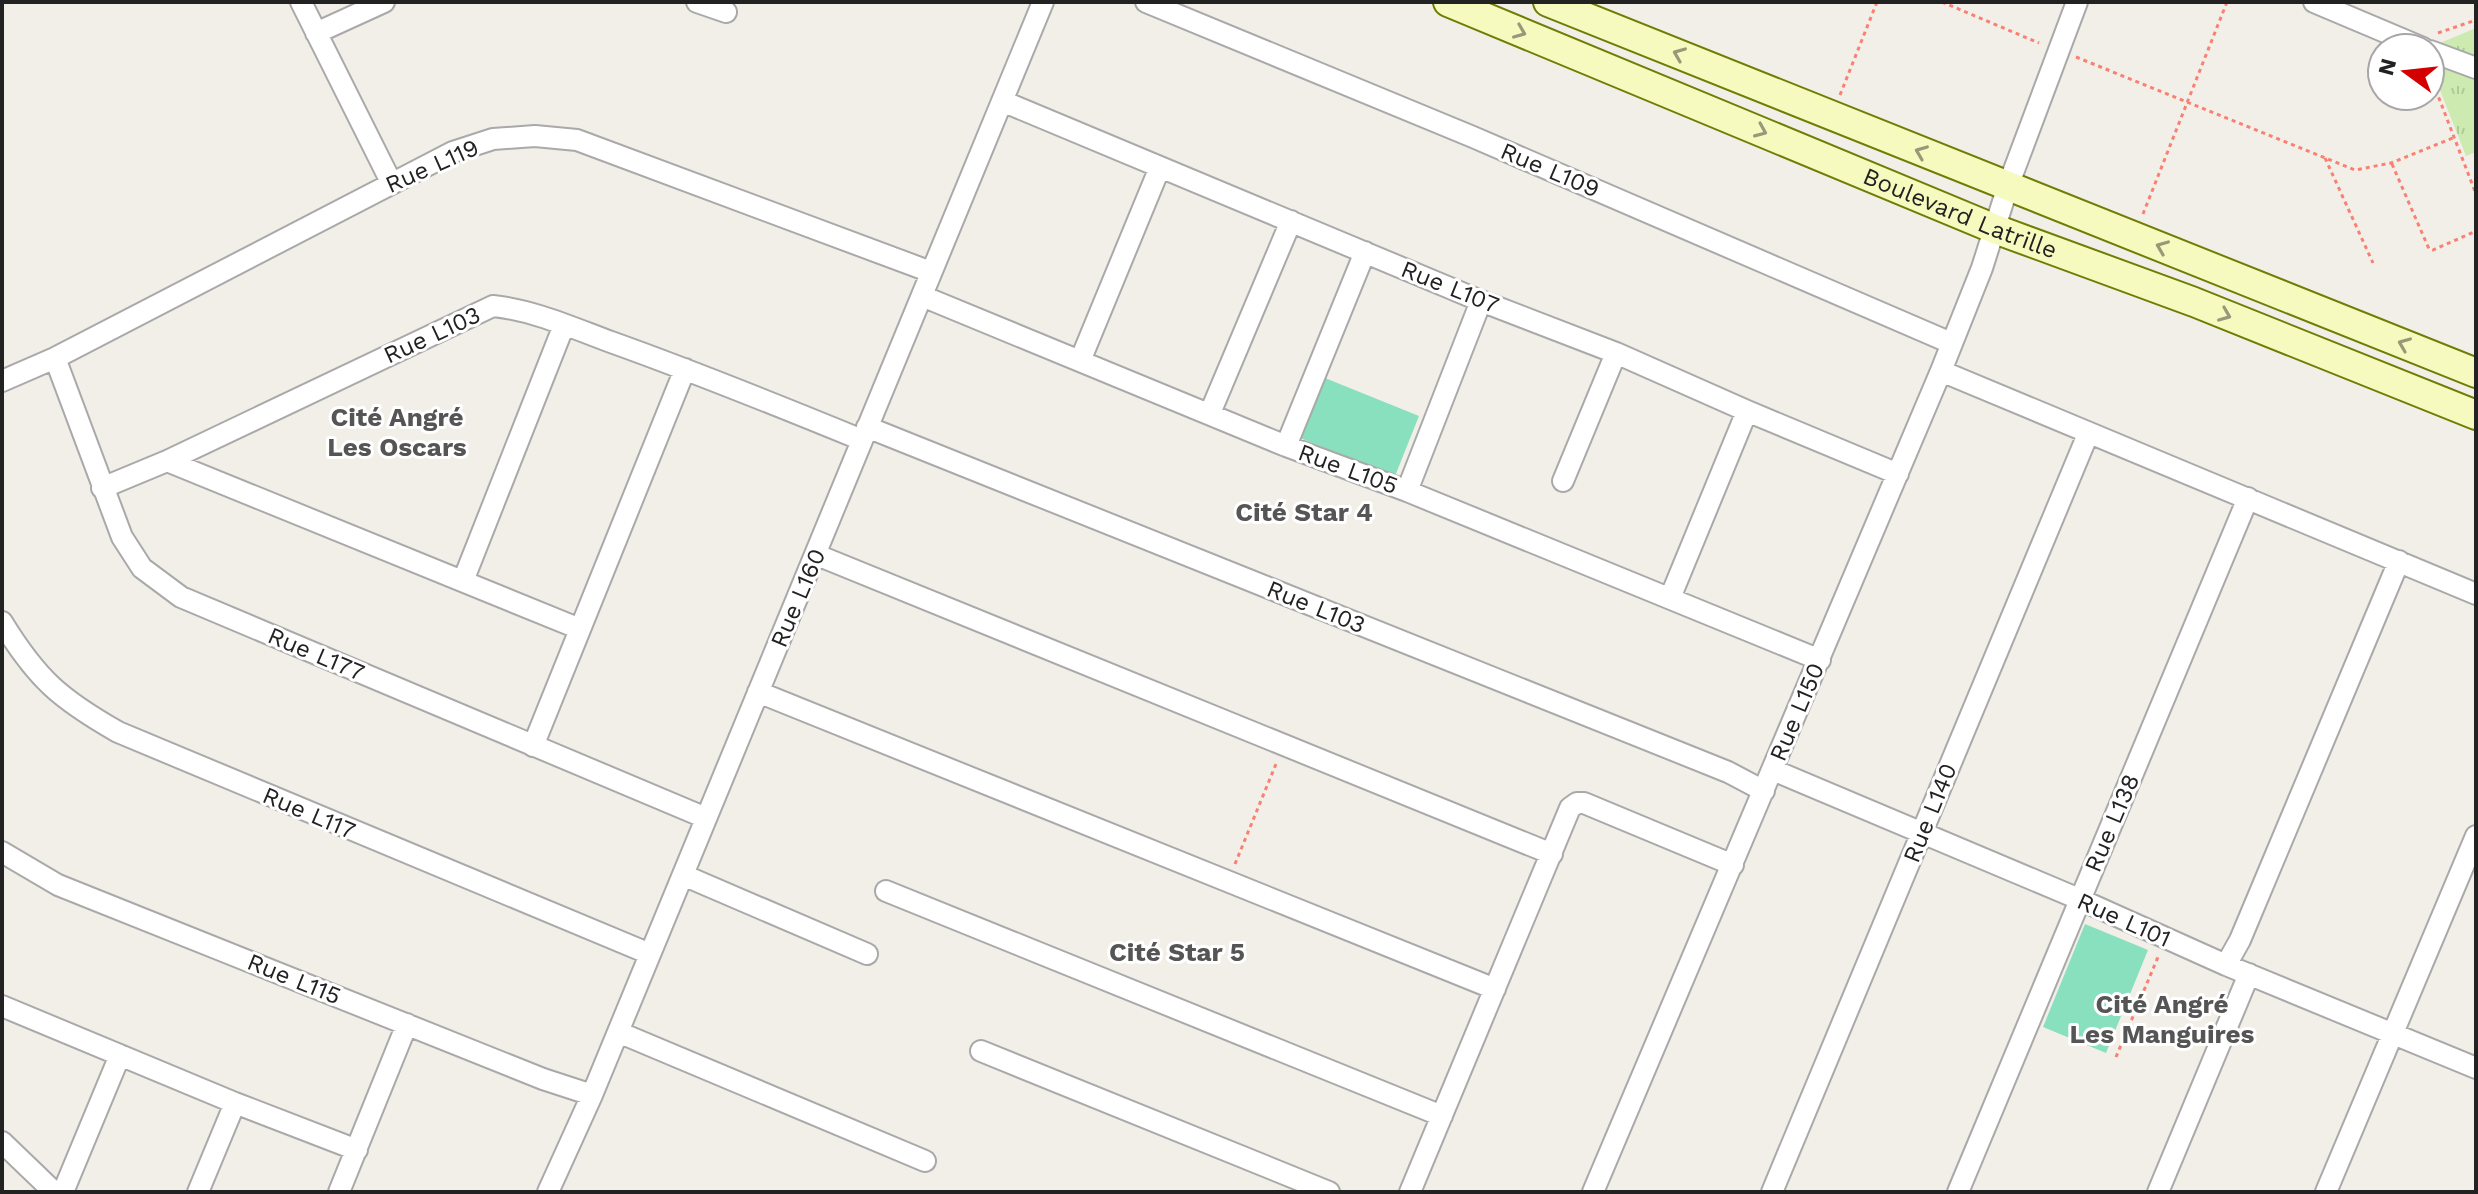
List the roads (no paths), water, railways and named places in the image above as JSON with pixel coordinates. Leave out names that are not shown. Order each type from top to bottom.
[{"type":"main road","name":"Boulevard Latrille","points":[[1448,2],[1995,229],[2194,302],[2476,415]]},
{"type":"main road","name":"Boulevard Latrille","points":[[1548,2],[2476,373]]},
{"type":"street","points":[[301,2],[391,182]]},
{"type":"street","points":[[316,33],[384,2]]},
{"type":"street","points":[[697,2],[726,12]]},
{"type":"street","name":"Rue L160","points":[[548,1192],[592,1095],[817,555],[1043,2]]},
{"type":"street","name":"Rue L109","points":[[1146,2],[1473,137],[1951,343]]},
{"type":"street","name":"Rue L150","points":[[1593,1192],[1941,371],[2077,2]]},
{"type":"street","points":[[2314,2],[2385,32]]},
{"type":"street","points":[[2446,57],[2476,68]]},
{"type":"street","name":"Rue L107","points":[[1002,101],[1481,301],[1616,353],[1898,474]]},
{"type":"street","name":"Rue L119","points":[[2,381],[55,358],[391,182],[453,152],[493,139],[535,136],[577,140],[931,272]]},
{"type":"street","points":[[1080,361],[1160,167]]},
{"type":"street","points":[[1210,413],[1291,221]]},
{"type":"street","points":[[1286,446],[1365,252]]},
{"type":"street","name":"Rue L105","points":[[922,296],[1820,660]]},
{"type":"street","points":[[1407,491],[1481,301]]},
{"type":"street","name":"Rue L103","points":[[102,488],[167,461],[493,306],[507,308],[564,325],[865,434],[1728,772],[1764,791]]},
{"type":"street","points":[[463,581],[564,325]]},
{"type":"street","points":[[1563,481],[1616,353]]},
{"type":"street","name":"Rue L177","points":[[55,358],[122,537],[142,568],[181,597],[706,818]]},
{"type":"street","points":[[533,746],[685,369]]},
{"type":"street","points":[[1941,371],[2476,594]]},
{"type":"street","points":[[1670,598],[1747,411]]},
{"type":"street","name":"Rue L140","points":[[1772,1192],[2088,434]]},
{"type":"street","points":[[167,461],[580,629]]},
{"type":"street","name":"Rue L138","points":[[1958,1192],[2248,498]]},
{"type":"street","points":[[817,555],[1552,854]]},
{"type":"street","points":[[2226,965],[2240,940],[2399,561]]},
{"type":"street","name":"Rue L117","points":[[2,622],[46,684],[78,709],[118,732],[650,954]]},
{"type":"street","points":[[758,692],[1495,989]]},
{"type":"street","name":"Rue L101","points":[[1773,770],[2079,899],[2226,965],[2476,1068]]},
{"type":"street","points":[[1410,1192],[1570,808],[1584,803],[1733,865]]},
{"type":"street","points":[[2326,1192],[2476,836]]},
{"type":"street","name":"Rue L115","points":[[2,852],[58,885],[543,1079],[592,1095]]},
{"type":"street","points":[[683,875],[867,954]]},
{"type":"street","points":[[886,891],[1442,1116]]},
{"type":"street","points":[[2158,1192],[2249,974]]},
{"type":"street","points":[[2,1006],[357,1150]]},
{"type":"street","points":[[339,1192],[407,1024]]},
{"type":"street","points":[[618,1032],[925,1161]]},
{"type":"street","points":[[981,1051],[1329,1192]]},
{"type":"street","points":[[63,1192],[120,1055]]},
{"type":"street","points":[[198,1192],[235,1103]]},
{"type":"street","points":[[2,1142],[54,1192]]},
{"type":"district","name":"Cité Angré Les Oscars","points":[[397,432]]},
{"type":"district","name":"Cité Star 4","points":[[1304,512]]},
{"type":"district","name":"Cité Star 5","points":[[1177,952]]},
{"type":"district","name":"Cité Angré Les Manguires","points":[[2162,1019]]}]
